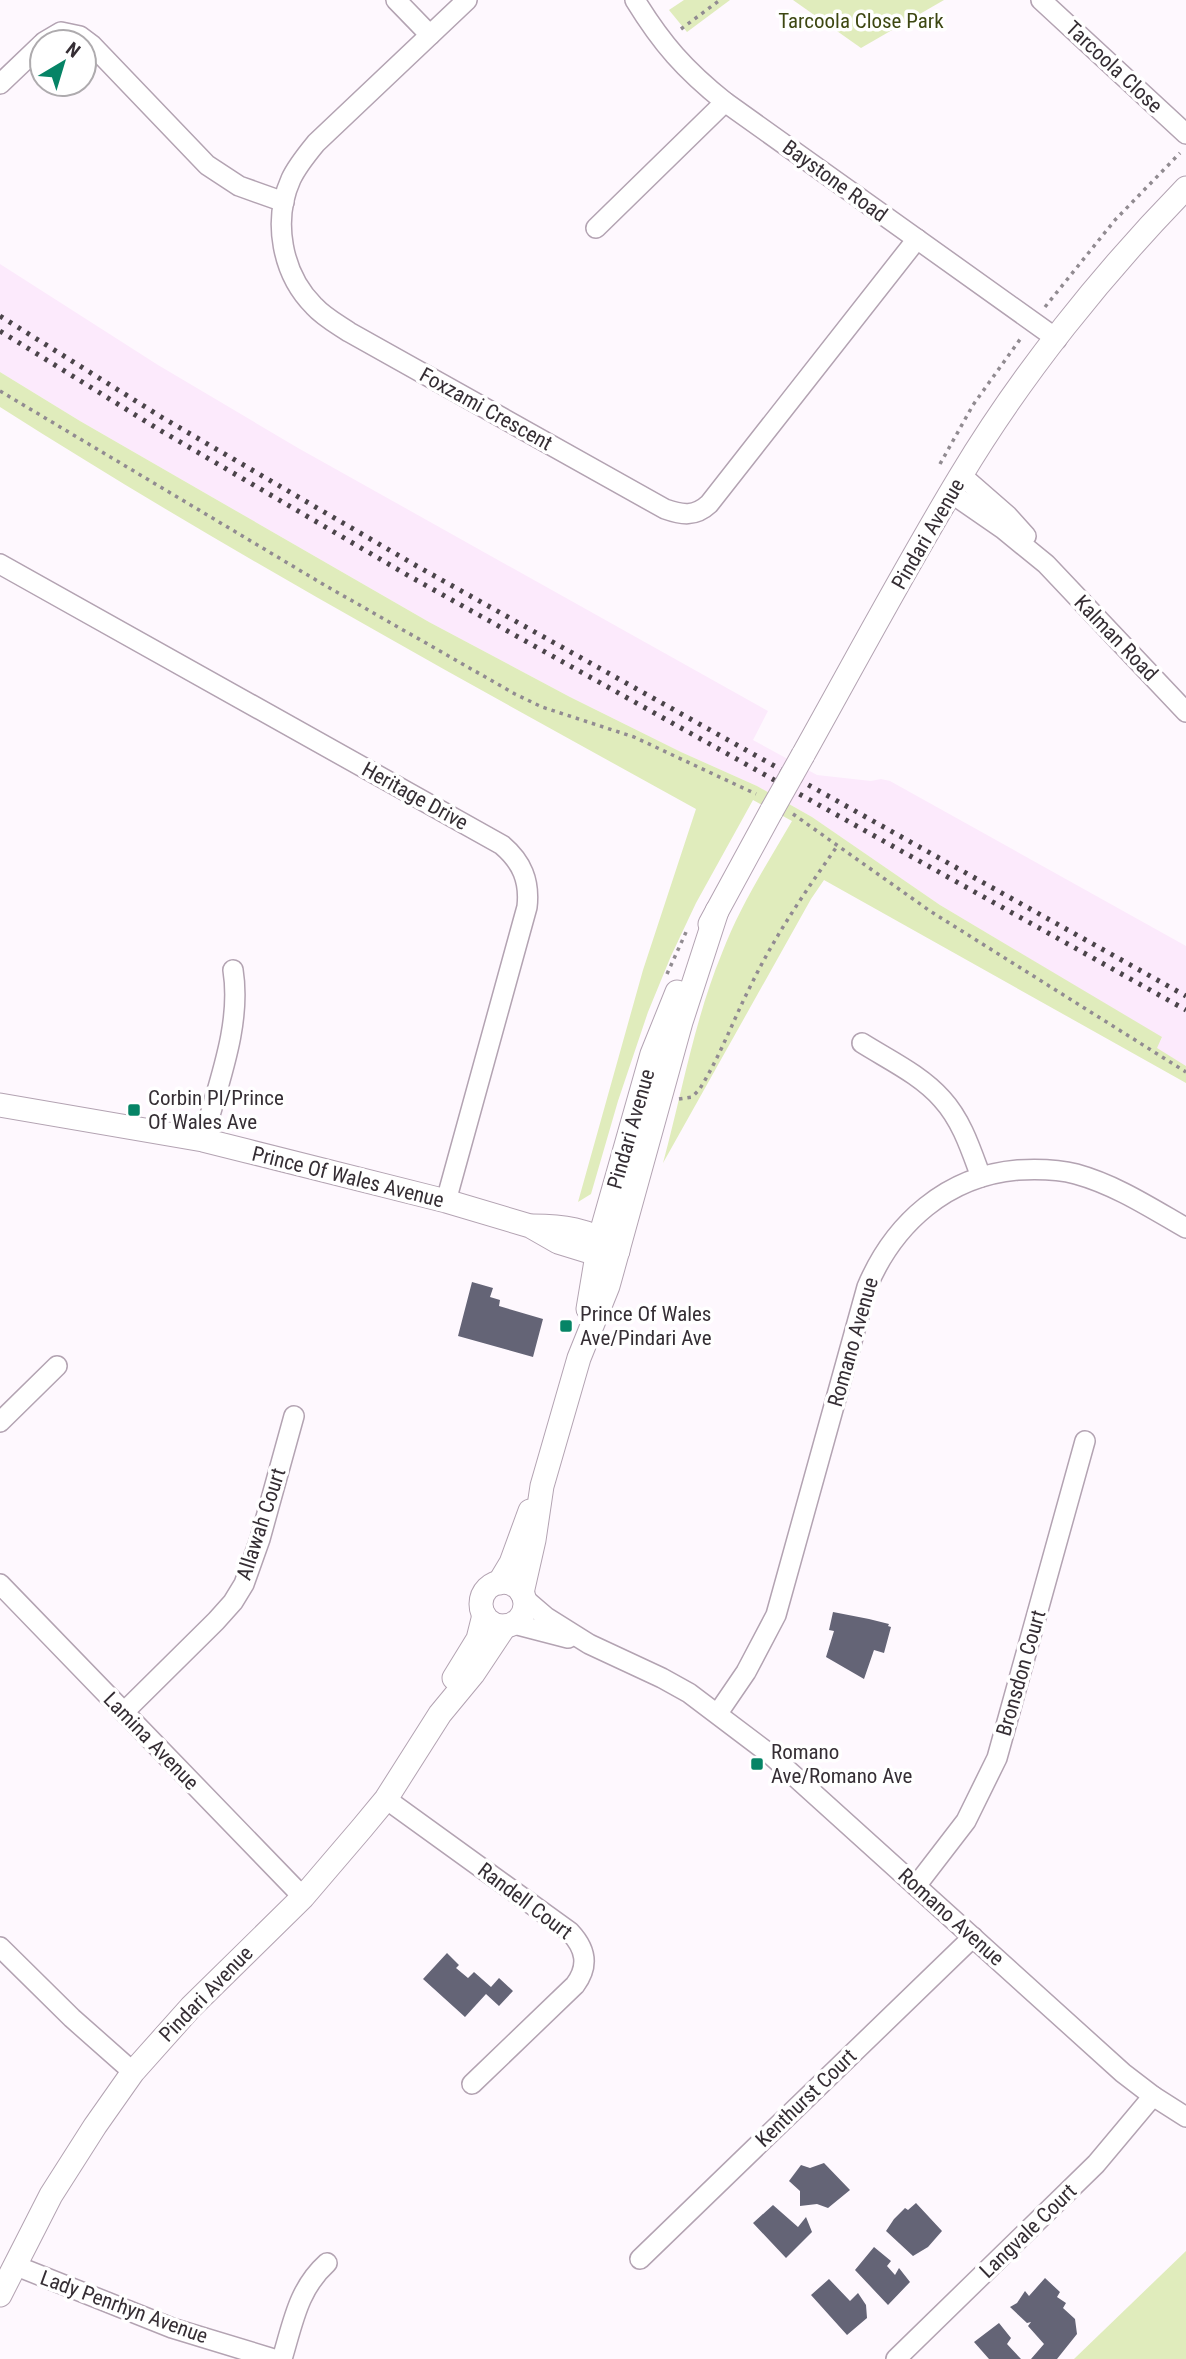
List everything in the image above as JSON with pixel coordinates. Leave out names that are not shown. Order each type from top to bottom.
[{"type":"street","points":[[396,0],[429,35]]},
{"type":"street","name":"Foxzami Crescent","points":[[467,0],[316,143],[301,161],[291,179],[284,202],[283,239],[291,274],[302,292],[328,319],[665,509],[695,514],[716,497],[917,239]]},
{"type":"street","name":"Baystone Road","points":[[635,0],[662,43],[678,61],[725,102],[1057,338]]},
{"type":"street","name":"Tarcoola Close","points":[[1041,0],[1186,134]]},
{"type":"street","points":[[98,51],[207,165],[239,186],[284,202]]},
{"type":"street","points":[[0,84],[28,57]]},
{"type":"street","points":[[596,228],[725,102]]},
{"type":"street","name":"Pindari Avenue","points":[[523,1596],[542,1486],[579,1358],[608,1286],[605,1247],[652,1054],[677,992],[772,805],[956,484],[1021,385],[1057,338],[1125,254],[1186,188]]},
{"type":"street","name":"Kalman Road","points":[[956,484],[1008,516],[1046,564],[1186,712]]},
{"type":"street","name":"Heritage Drive","points":[[0,564],[502,845],[520,865],[527,884],[527,907],[446,1201]]},
{"type":"street","name":"Pindari Avenue","points":[[605,1247],[661,1094],[692,985],[717,911]]},
{"type":"street","points":[[203,1140],[234,1021],[236,989],[233,970]]},
{"type":"street","points":[[862,1043],[916,1076],[943,1100],[965,1134],[981,1177]]},
{"type":"street","name":"Prince Of Wales Avenue","points":[[0,1105],[203,1140],[446,1201],[530,1226],[558,1242],[605,1247]]},
{"type":"street","name":"Romano Avenue","points":[[718,1713],[746,1672],[776,1615],[860,1311],[875,1268],[887,1247],[914,1216],[953,1188],[981,1177],[1004,1171],[1051,1169],[1074,1173],[1119,1190],[1186,1228]]},
{"type":"street","points":[[0,1422],[57,1366]]},
{"type":"street","name":"Allawah Court","points":[[124,1712],[216,1622],[244,1584],[260,1539],[294,1416]]},
{"type":"street","name":"Bronsdon Court","points":[[916,1886],[966,1821],[997,1758],[1085,1441]]},
{"type":"street","name":"Pindari Avenue","points":[[499,1583],[511,1563],[522,1528],[542,1486]]},
{"type":"street","points":[[499,1583],[512,1584],[523,1596],[523,1614],[509,1625],[493,1624],[484,1615],[481,1602],[483,1595],[487,1589],[499,1583]]},
{"type":"street","name":"Lamina Avenue","points":[[0,1584],[303,1897]]},
{"type":"street","name":"Romano Avenue","points":[[523,1596],[546,1616],[589,1644],[662,1678],[718,1713],[771,1755],[1124,2073],[1186,2117]]},
{"type":"street","name":"Pindari Avenue","points":[[440,1714],[457,1672],[482,1628],[484,1615]]},
{"type":"street","name":"Pindari Avenue","points":[[0,2295],[57,2185],[133,2072],[191,2007],[303,1897],[386,1799],[440,1714],[509,1625]]},
{"type":"street","name":"Romano Avenue","points":[[509,1625],[589,1644]]},
{"type":"street","name":"Randell Court","points":[[386,1799],[570,1933],[583,1951],[584,1968],[575,1985],[472,2084]]},
{"type":"street","name":"Kenthurst Court","points":[[640,2259],[973,1937]]},
{"type":"street","points":[[0,1947],[62,2009],[133,2072]]},
{"type":"street","name":"Langvale Court","points":[[896,2359],[1096,2164],[1153,2096]]},
{"type":"street","points":[[282,2359],[306,2286],[314,2274],[327,2263]]},
{"type":"street","name":"Lady Penrhyn Avenue","points":[[14,2265],[172,2328],[274,2359]]},
{"type":"path","points":[[681,29],[720,0]]},
{"type":"path","points":[[0,391],[321,583],[514,694],[542,707],[634,737],[772,805],[838,845],[930,911],[1186,1072]]},
{"type":"path","points":[[661,1094],[683,1100],[692,1097],[699,1090],[727,1039],[752,982],[820,868],[838,845]]},
{"type":"shaded area","points":[[0,264],[158,365],[298,448],[768,711],[753,740],[817,775],[890,781],[1186,946],[1186,1066],[1156,1048],[1162,1038],[940,905],[812,817],[757,786],[570,697],[429,622],[0,372]]},
{"type":"green space","name":"Tarcoola Close Park","points":[[684,0],[730,0],[687,32],[669,10]]},
{"type":"green space","name":"Tarcoola Close Park","points":[[793,0],[944,0],[861,48]]},
{"type":"green space","points":[[0,372],[429,622],[570,697],[757,786],[812,817],[940,905],[1162,1037],[1157,1048],[1186,1066],[1186,1083],[824,880],[663,1163],[712,979],[754,885],[792,821],[753,800],[696,903],[671,956],[648,1012],[618,1101],[591,1194],[578,1202],[643,970],[696,809],[258,563],[0,407]]},
{"type":"green space","points":[[1186,2251],[1186,2359],[1074,2359]]},
{"type":"building","points":[[472,1282],[493,1288],[490,1297],[500,1300],[499,1306],[543,1319],[533,1357],[458,1336]]},
{"type":"building","points":[[833,1612],[889,1624],[891,1627],[884,1653],[874,1650],[864,1679],[826,1657],[834,1631],[829,1630]]},
{"type":"building","points":[[447,1953],[459,1965],[456,1968],[468,1978],[474,1972],[491,1987],[499,1978],[513,1991],[499,2006],[486,1994],[465,2017],[423,1979]]},
{"type":"building","points":[[824,2163],[850,2190],[828,2208],[817,2204],[800,2206],[800,2191],[789,2181],[801,2165],[810,2168]]},
{"type":"building","points":[[916,2203],[942,2231],[928,2247],[913,2256],[886,2231],[905,2208],[908,2210]]},
{"type":"building","points":[[773,2205],[798,2227],[806,2217],[812,2232],[786,2258],[753,2223]]},
{"type":"building","points":[[874,2247],[891,2261],[887,2266],[895,2275],[899,2268],[910,2282],[888,2305],[855,2270]]},
{"type":"building","points":[[1045,2278],[1060,2292],[1057,2297],[1066,2303],[1063,2308],[1075,2319],[1077,2334],[1057,2359],[1031,2359],[1044,2344],[1028,2326],[1031,2322],[1027,2323],[1010,2307],[1017,2303],[1025,2291],[1029,2296]]},
{"type":"building","points":[[829,2279],[850,2301],[858,2293],[866,2305],[867,2318],[847,2335],[811,2295]]},
{"type":"building","points":[[999,2323],[1011,2338],[1007,2344],[1021,2359],[989,2359],[974,2342]]},
{"type":"railway","points":[[0,316],[163,418],[415,565],[1186,996]]},
{"type":"railway","points":[[0,331],[158,429],[409,576],[1186,1010]]},
{"type":"place","name":"Corbin Pl/Prince Of Wales Ave","points":[[134,1110]]},
{"type":"place","name":"Prince Of Wales Ave/Pindari Ave","points":[[566,1326]]},
{"type":"place","name":"Romano Ave/Romano Ave","points":[[757,1764]]}]
